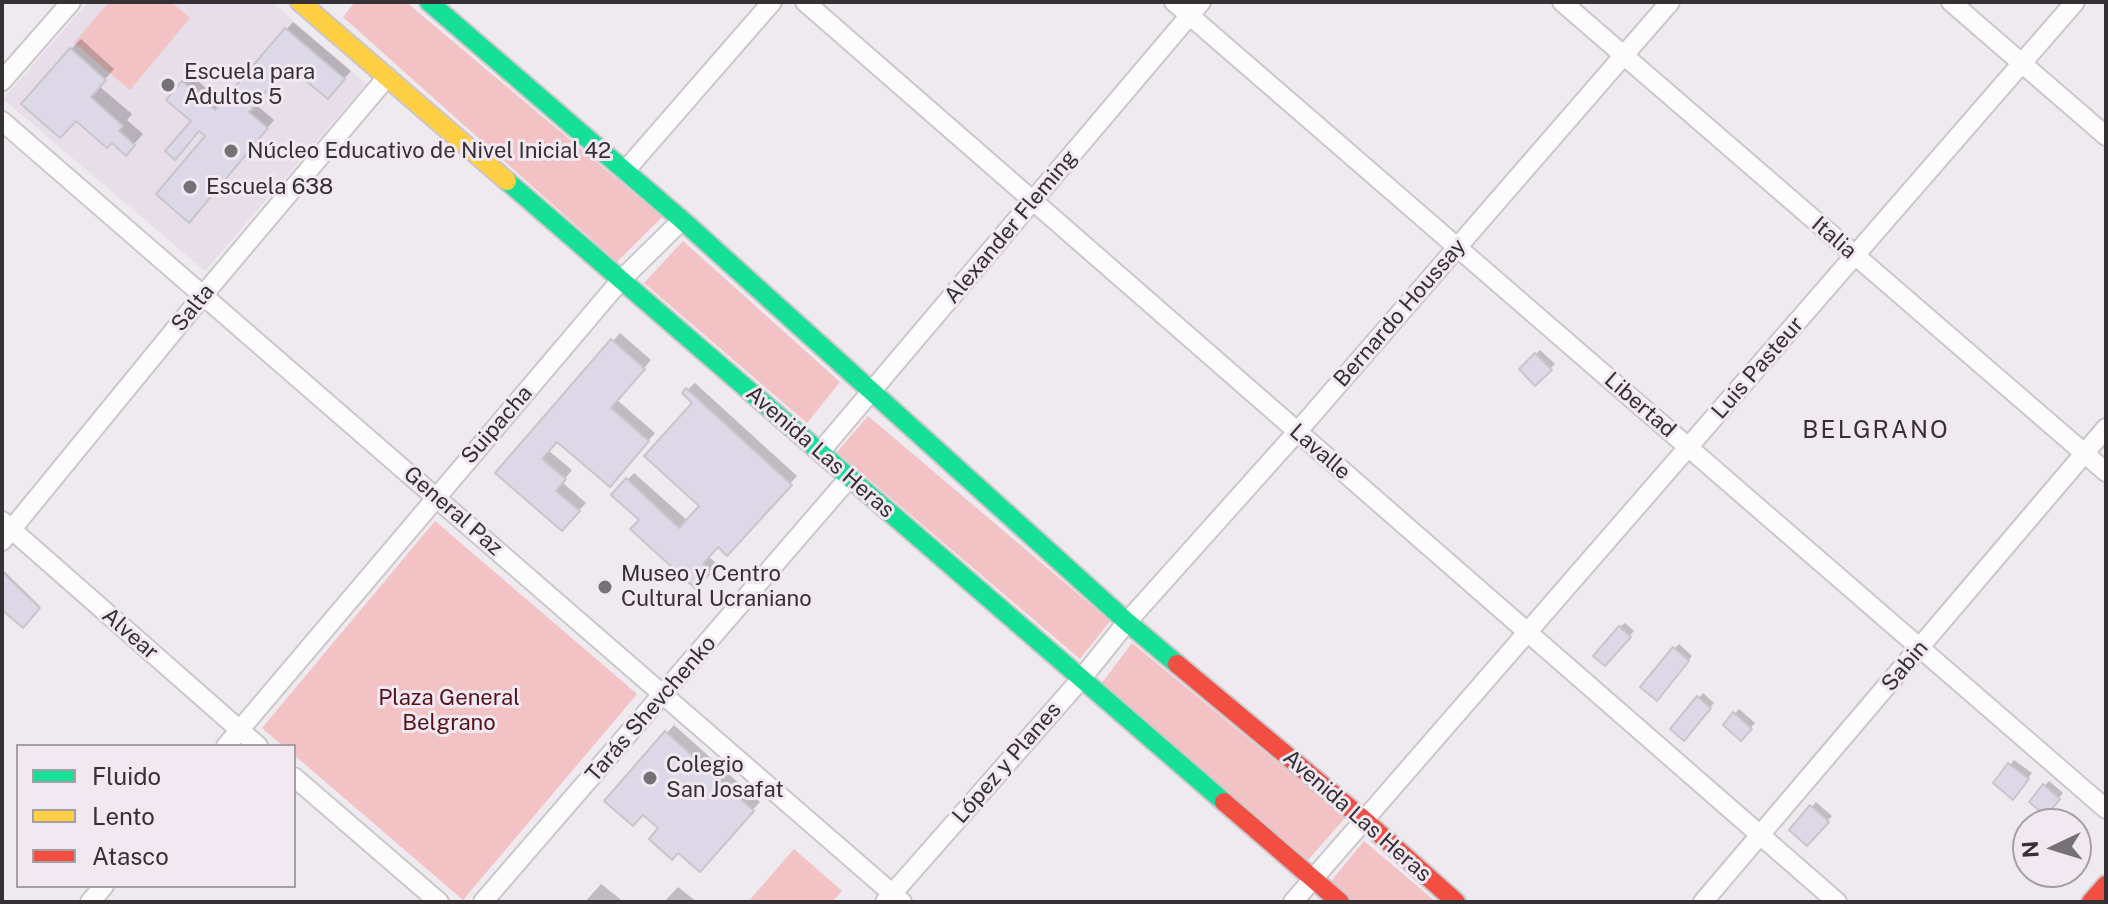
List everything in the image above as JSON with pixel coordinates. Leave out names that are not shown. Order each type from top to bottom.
[{"type":"main road","name":"Avenida Las Heras","points":[[300,2],[1340,902]]},
{"type":"main road","name":"Avenida Las Heras","points":[[429,2],[682,220],[1127,622],[1364,820],[1456,902]]},
{"type":"main road","points":[[2091,902],[2106,885]]},
{"type":"street","points":[[2,81],[71,2]]},
{"type":"street","points":[[318,17],[331,2]]},
{"type":"street","points":[[625,171],[772,2]]},
{"type":"street","name":"Lavalle","points":[[805,2],[1837,902]]},
{"type":"street","name":"Libertad","points":[[1174,2],[1195,9],[1457,247],[2106,809]]},
{"type":"street","name":"Italia","points":[[1562,2],[2106,472]]},
{"type":"street","name":"Bernardo Houssay","points":[[1127,622],[1297,432],[1670,2]]},
{"type":"street","points":[[1951,2],[2106,136]]},
{"type":"street","name":"Luis Pasteur","points":[[1293,902],[2075,2]]},
{"type":"street","name":"Alexander Fleming","points":[[820,452],[1195,9]]},
{"type":"street","name":"Salta","points":[[5,531],[387,77]]},
{"type":"street","name":"General Paz","points":[[2,121],[664,694],[893,899]]},
{"type":"street","name":"Suipacha","points":[[228,744],[620,281],[682,220]]},
{"type":"street","name":"Sabin","points":[[1703,902],[2106,428]]},
{"type":"street","name":"Tarás Shevchenko","points":[[483,902],[849,478]]},
{"type":"street","name":"Alvear","points":[[5,531],[256,744]]},
{"type":"street","name":"López y Planes","points":[[893,899],[1127,622]]},
{"type":"street","points":[[296,779],[439,902]]},
{"type":"shaded area","points":[[88,2],[272,2],[366,84],[205,271],[3,99]]},
{"type":"green space","points":[[109,2],[171,2],[190,18],[130,90],[74,43]]},
{"type":"green space","points":[[355,2],[406,2],[662,217],[617,262],[343,17]]},
{"type":"green space","points":[[683,241],[840,382],[807,423],[644,283]]},
{"type":"green space","points":[[868,416],[1110,621],[1080,659],[837,452]]},
{"type":"green space","name":"Plaza General Belgrano","points":[[435,521],[637,694],[463,900],[296,757],[296,744],[281,744],[262,728]]},
{"type":"green space","points":[[1132,643],[1345,818],[1308,860],[1102,683]]},
{"type":"green space","points":[[1364,841],[1436,902],[1354,902],[1331,881]]},
{"type":"green space","points":[[794,849],[842,891],[832,902],[748,902]]},
{"type":"building","points":[[285,28],[345,79],[328,99],[288,66],[249,112],[268,128],[189,223],[156,194],[205,136],[199,131],[175,160],[165,151],[191,121],[166,100],[182,81],[215,110]]},
{"type":"building","points":[[70,48],[106,80],[91,97],[123,126],[119,131],[135,145],[126,156],[112,143],[107,148],[76,121],[60,138],[21,104]]},
{"type":"building","points":[[611,339],[645,369],[611,408],[649,441],[610,487],[557,442],[542,459],[566,479],[556,491],[580,511],[562,531],[495,473]]},
{"type":"building","points":[[1535,353],[1552,370],[1535,386],[1519,369]]},
{"type":"building","points":[[686,388],[792,485],[727,556],[718,547],[703,564],[711,572],[696,589],[630,529],[639,520],[611,495],[626,478],[679,528],[699,506],[644,456],[692,403],[682,393]]},
{"type":"building","points":[[2,572],[40,608],[23,628],[2,610]]},
{"type":"building","points":[[1619,626],[1631,637],[1605,666],[1593,656]]},
{"type":"building","points":[[1673,647],[1689,661],[1657,701],[1640,687]]},
{"type":"building","points":[[1697,696],[1711,708],[1684,741],[1670,729]]},
{"type":"building","points":[[1733,712],[1752,729],[1741,741],[1723,725]]},
{"type":"building","points":[[665,731],[754,811],[700,872],[678,853],[672,860],[649,839],[658,828],[643,815],[633,826],[604,801]]},
{"type":"building","points":[[2008,763],[2029,779],[2013,800],[1993,783]]},
{"type":"building","points":[[2043,784],[2060,799],[2053,808],[2036,808],[2029,802]]},
{"type":"building","points":[[1810,805],[1829,822],[1807,846],[1789,830]]},
{"type":"traffic: fast","points":[[429,2],[682,220],[1177,664]]},
{"type":"traffic: fast","points":[[507,181],[1224,802]]},
{"type":"traffic: slow","points":[[300,2],[507,181]]},
{"type":"traffic: jam","points":[[1177,664],[1364,820],[1456,902]]},
{"type":"traffic: jam","points":[[1224,802],[1340,902]]},
{"type":"traffic: jam","points":[[2091,902],[2106,885]]},
{"type":"place","name":"Escuela para Adultos 5","points":[[168,85]]},
{"type":"place","name":"Núcleo Educativo de Nivel Inicial 42","points":[[231,151]]},
{"type":"place","name":"Escuela 638","points":[[190,187]]},
{"type":"place","name":"Museo y Centro Cultural Ucraniano","points":[[605,587]]},
{"type":"place","name":"Colegio San Josafat","points":[[650,778]]},
{"type":"district","name":"BELGRANO","points":[[1876,431]]}]
